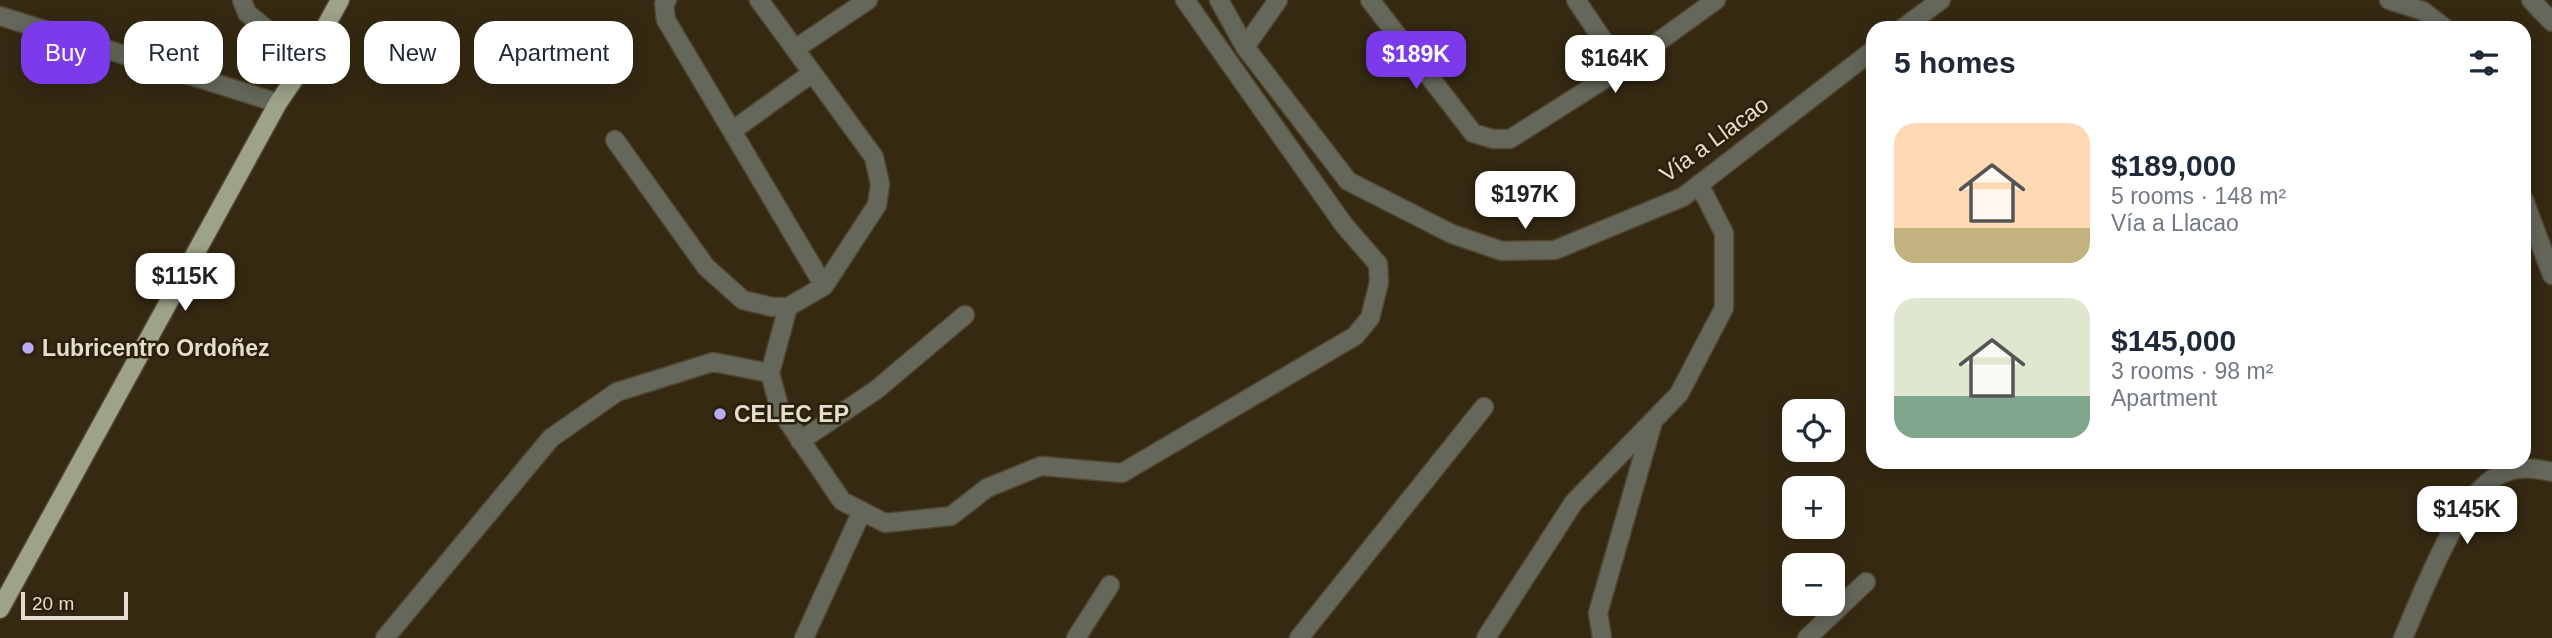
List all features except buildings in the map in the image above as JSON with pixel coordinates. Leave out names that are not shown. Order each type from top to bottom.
[{"type":"main road","points":[[328,21],[340,0]]},
{"type":"main road","points":[[0,609],[278,103],[291,84]]},
{"type":"street","points":[[242,0],[247,13],[257,21]]},
{"type":"street","points":[[667,0],[666,20],[824,286]]},
{"type":"street","points":[[615,140],[706,267],[743,300],[772,307],[788,307],[824,286],[877,205],[880,184],[874,157],[759,0]]},
{"type":"street","points":[[795,49],[868,0]]},
{"type":"street","points":[[788,307],[770,373],[780,410],[842,501],[885,523],[951,516],[987,488],[1041,466],[1122,473],[1355,336],[1370,318],[1379,282],[1378,264],[1343,225],[1185,0]]},
{"type":"street","name":"Vía a Llacao","points":[[1219,0],[1245,47],[1348,181],[1452,234],[1502,251],[1555,250],[1683,197],[1866,56]]},
{"type":"street","points":[[1245,47],[1278,0]]},
{"type":"street","points":[[1370,0],[1473,133],[1493,139],[1510,139],[1622,68],[1716,0]]},
{"type":"street","points":[[1576,0],[1622,68]]},
{"type":"street","points":[[1912,21],[1941,0]]},
{"type":"street","points":[[2389,0],[2423,11],[2436,21]]},
{"type":"street","points":[[2531,0],[2552,22]]},
{"type":"street","points":[[0,16],[278,103]]},
{"type":"street","points":[[732,131],[812,73]]},
{"type":"street","points":[[1486,638],[1574,502],[1679,394],[1724,309],[1724,233],[1699,184]]},
{"type":"street","points":[[2531,219],[2552,275]]},
{"type":"street","points":[[800,441],[876,390],[965,315]]},
{"type":"street","points":[[385,638],[551,438],[606,400],[617,393],[713,362],[770,373]]},
{"type":"street","points":[[1299,638],[1484,407]]},
{"type":"street","points":[[1602,638],[1598,613],[1653,421]]},
{"type":"street","points":[[2531,467],[2552,472]]},
{"type":"street","points":[[2403,638],[2461,515],[2492,479],[2517,469]]},
{"type":"street","points":[[804,638],[862,511]]},
{"type":"street","points":[[1807,638],[1866,582]]},
{"type":"street","points":[[1076,638],[1110,586]]},
{"type":"place","name":"Lubricentro Ordoñez","points":[[28,348]]},
{"type":"place","name":"CELEC EP","points":[[720,414]]}]
